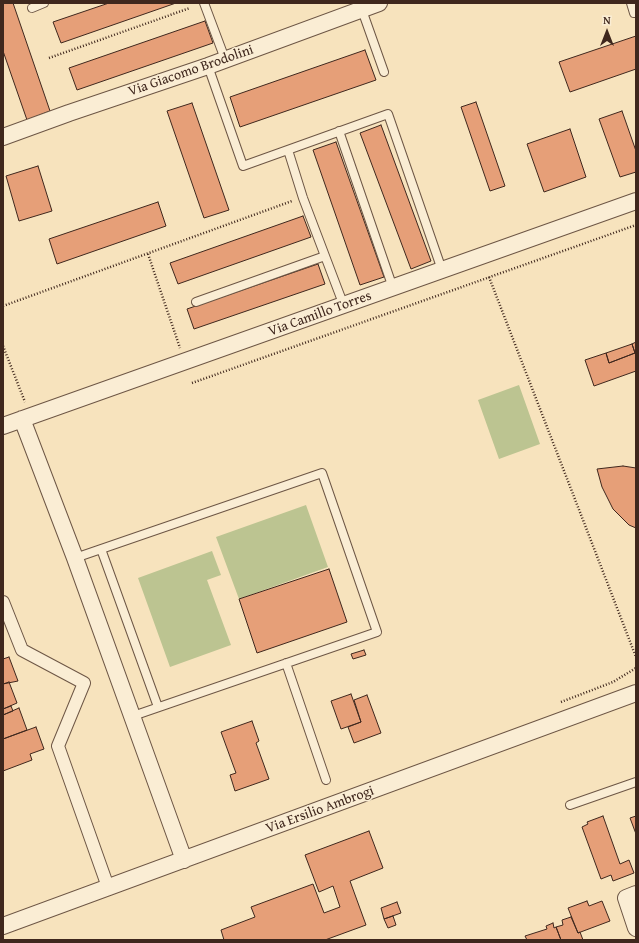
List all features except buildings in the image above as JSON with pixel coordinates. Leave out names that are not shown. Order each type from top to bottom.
[{"type":"street","name":"Via Giacomo Brodolini","points":[[3,137],[225,60],[373,5]]},
{"type":"street","name":"Via Camillo Torres","points":[[3,426],[636,201]]},
{"type":"street","points":[[26,418],[184,860]]},
{"type":"street","points":[[3,602],[22,650],[84,683],[58,746],[108,887]]},
{"type":"street","name":"Via Ersilio Ambrogi","points":[[3,926],[636,693]]},
{"type":"street","points":[[636,894],[626,898],[636,928]]},
{"type":"lane","points":[[32,8],[44,3]]},
{"type":"lane","points":[[204,3],[225,60]]},
{"type":"lane","points":[[631,3],[634,13],[636,13]]},
{"type":"lane","points":[[373,5],[384,72]]},
{"type":"lane","points":[[208,66],[243,166],[388,114],[442,270]]},
{"type":"lane","points":[[338,131],[393,288]]},
{"type":"lane","points":[[288,150],[303,198],[344,306]]},
{"type":"lane","points":[[196,302],[325,256]]},
{"type":"lane","points":[[75,558],[322,473],[377,632],[133,716]]},
{"type":"lane","points":[[101,549],[158,707]]},
{"type":"lane","points":[[286,663],[326,780]]},
{"type":"lane","points":[[570,804],[636,782]]},
{"type":"path","points":[[49,58],[190,8]]},
{"type":"path","points":[[3,306],[303,198]]},
{"type":"path","points":[[192,383],[636,226]]},
{"type":"path","points":[[148,254],[185,362]]},
{"type":"path","points":[[489,277],[636,657]]},
{"type":"path","points":[[3,346],[26,418]]},
{"type":"path","points":[[561,702],[613,682],[636,668]]},
{"type":"green space","points":[[519,385],[540,444],[499,459],[478,400]]},
{"type":"green space","points":[[306,505],[328,567],[239,599],[216,537]]},
{"type":"green space","points":[[212,551],[221,575],[207,580],[231,645],[170,667],[138,578]]}]
